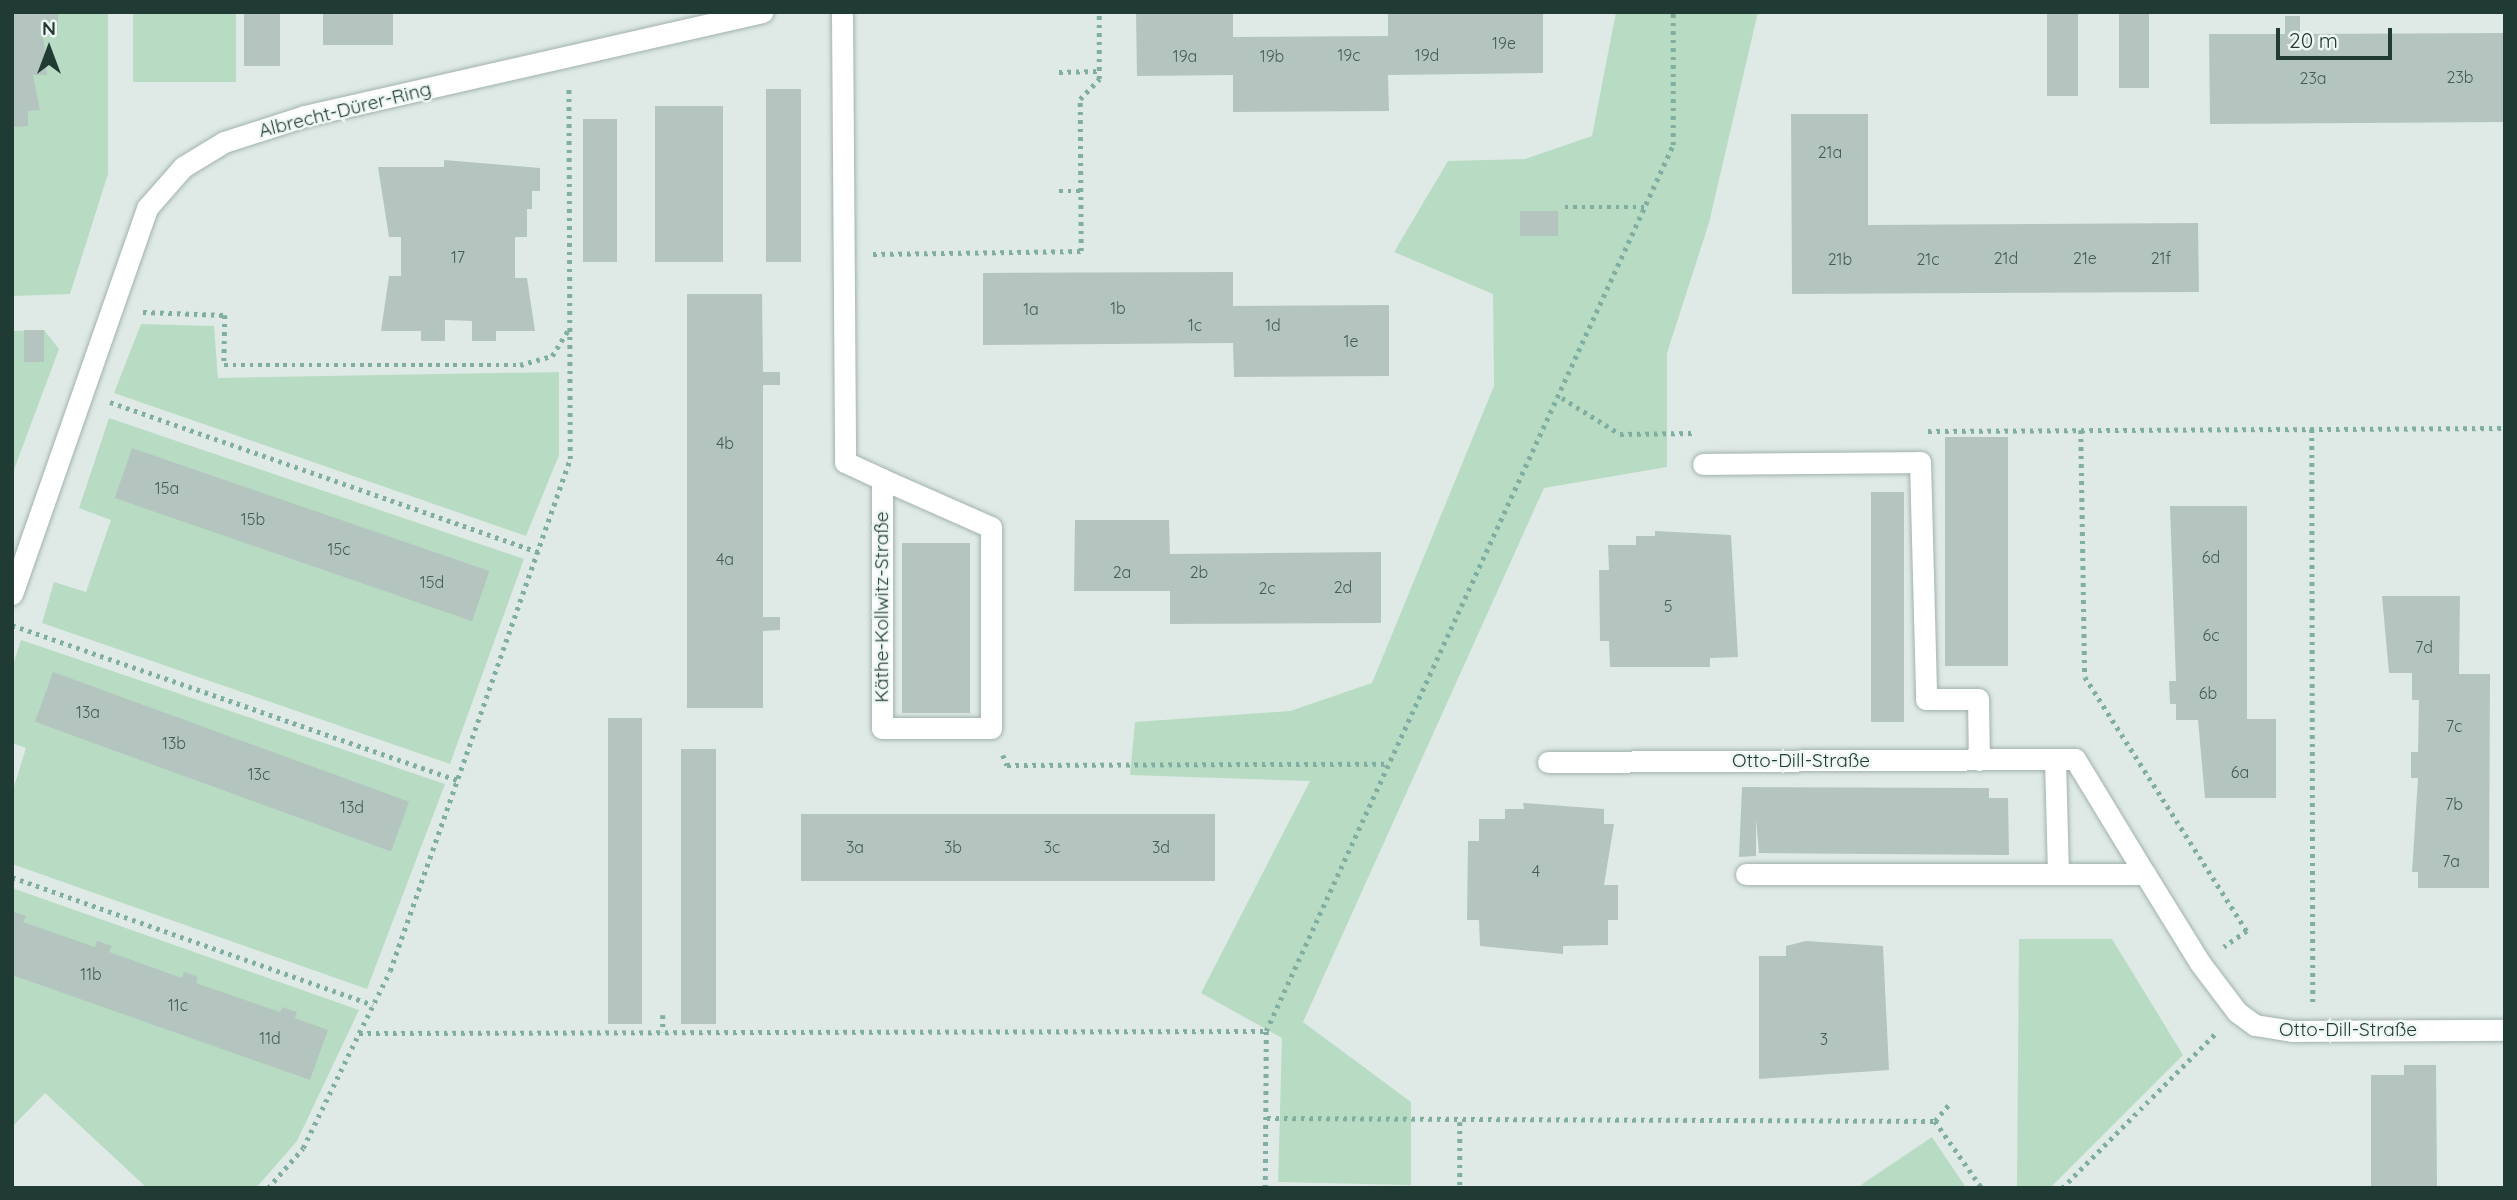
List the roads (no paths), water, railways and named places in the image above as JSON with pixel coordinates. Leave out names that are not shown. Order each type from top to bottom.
[{"type":"street","name":"Albrecht-Dürer-Ring","points":[[12,594],[146,208],[183,167],[224,142],[304,116],[762,12]]},
{"type":"street","name":"Käthe-Kollwitz-Straße","points":[[842,12],[845,462],[991,527],[991,728],[882,728],[883,479]]},
{"type":"street","points":[[1703,464],[1920,462],[1926,699],[1978,699],[1979,760]]},
{"type":"street","points":[[2055,759],[2058,874]]},
{"type":"street","name":"Otto-Dill-Straße","points":[[1548,762],[2075,759],[2200,963],[2237,1012],[2270,1030],[2505,1030]]},
{"type":"street","points":[[1746,874],[2145,874]]}]
